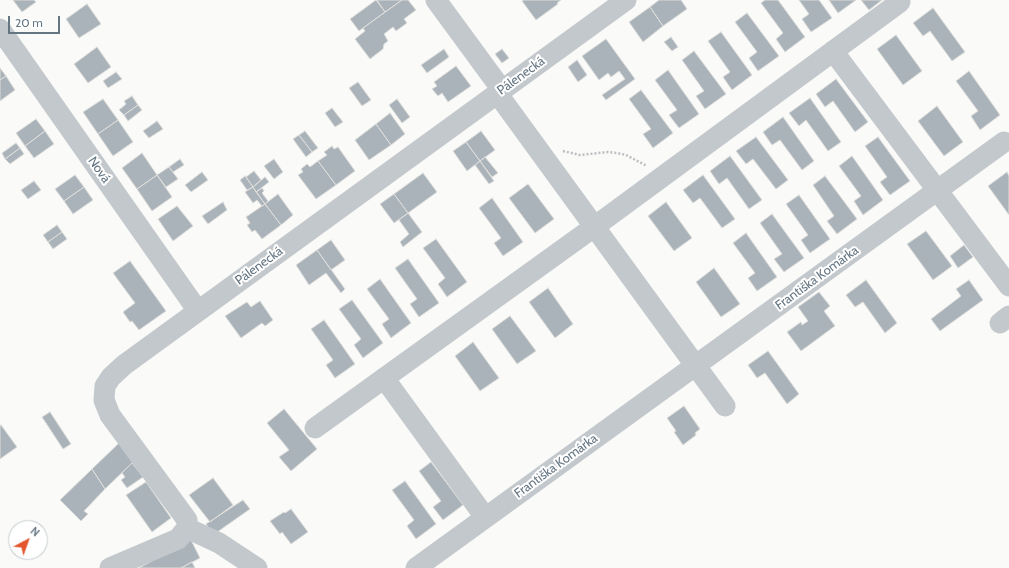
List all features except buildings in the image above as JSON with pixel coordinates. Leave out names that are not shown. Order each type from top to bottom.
[{"type":"street","points":[[436,0],[543,156],[725,406]]},
{"type":"street","name":"Pálenecká","points":[[187,528],[187,520],[110,415],[104,400],[105,386],[111,377],[119,369],[198,311],[626,0]]},
{"type":"street","points":[[315,428],[659,179],[900,2]]},
{"type":"street","name":"Nová","points":[[0,29],[198,311]]},
{"type":"street","points":[[833,51],[1009,286]]},
{"type":"street","name":"Františka Komárka","points":[[416,568],[1004,142]]},
{"type":"street","points":[[384,378],[485,517]]},
{"type":"street","points":[[110,568],[178,538],[187,528],[219,543],[257,568]]},
{"type":"path","points":[[543,156],[556,149],[580,155],[608,152],[617,153],[626,155],[647,166],[659,179]]}]
